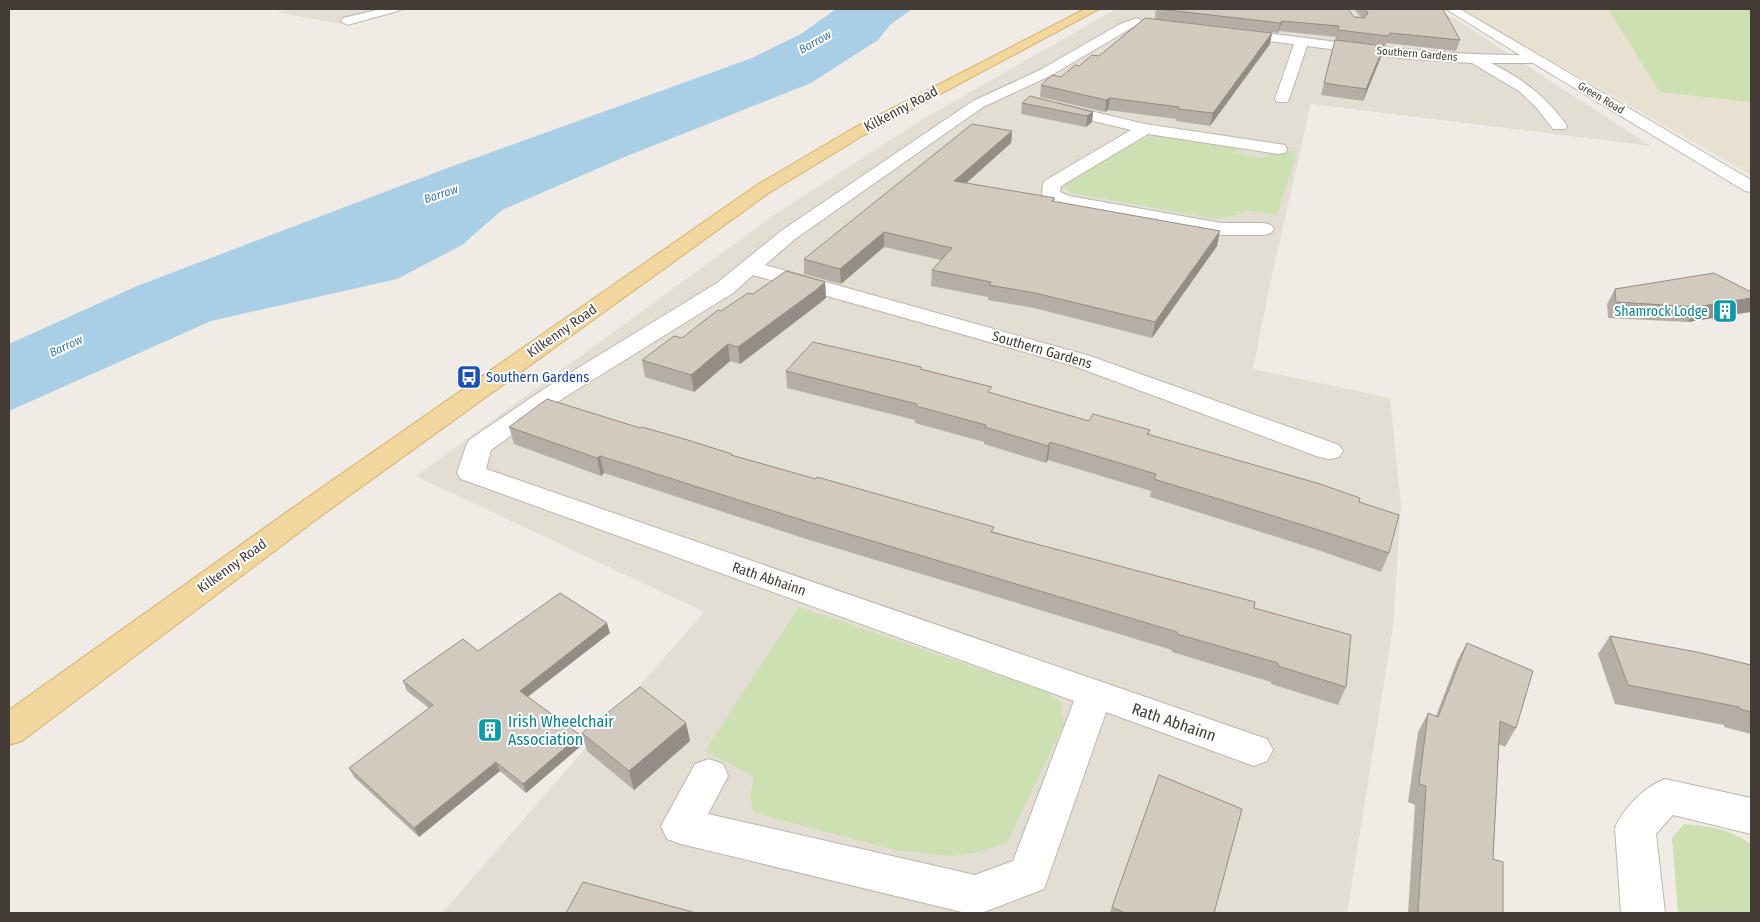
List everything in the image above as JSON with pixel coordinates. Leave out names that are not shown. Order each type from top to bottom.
[{"type":"main road","name":"Kilkenny Road","points":[[9,730],[318,504],[763,189],[858,132],[1093,9]]},
{"type":"street","points":[[347,21],[394,9]]},
{"type":"street","name":"Green Road","points":[[1452,9],[1751,187]]},
{"type":"street","points":[[749,267],[788,235],[970,110],[1045,73],[1140,18]]},
{"type":"street","name":"Southern Gardens","points":[[1226,32],[1409,55],[1472,59],[1538,59]]},
{"type":"street","points":[[1282,99],[1302,41]]},
{"type":"street","name":"Southern Gardens","points":[[1472,59],[1520,83],[1536,96],[1558,126]]},
{"type":"street","points":[[1002,94],[1022,99]]},
{"type":"street","points":[[1041,104],[1145,129],[1279,149]]},
{"type":"street","points":[[1145,129],[1052,184],[1051,194],[1064,201],[1220,229],[1264,229]]},
{"type":"street","name":"Southern Gardens","points":[[749,267],[1082,361],[1329,451]]},
{"type":"street","name":"Rath Abhainn","points":[[749,267],[725,288],[556,392],[479,446],[471,474],[1254,750]]},
{"type":"street","points":[[709,776],[681,826],[975,895],[1029,875],[1094,694]]},
{"type":"street","points":[[1643,913],[1635,828],[1665,796],[1751,816]]},
{"type":"shaded area","points":[[289,9],[411,9],[346,25],[276,12]]},
{"type":"shaded area","points":[[1116,9],[1435,9],[1457,20],[1651,146],[1311,104],[1253,369],[1390,398],[1401,505],[1393,627],[1347,913],[442,913],[704,612],[416,476],[774,215],[923,119]]},
{"type":"shaded area","points":[[1460,9],[1751,9],[1751,175]]},
{"type":"green space","points":[[1608,9],[1751,9],[1751,102],[1660,92]]},
{"type":"green space","points":[[1160,134],[1236,146],[1238,154],[1261,158],[1276,152],[1297,151],[1277,215],[1245,210],[1243,214],[1215,219],[1071,193],[1064,188],[1064,184],[1069,180],[1145,138]]},
{"type":"green space","points":[[799,607],[1047,692],[1060,702],[1064,724],[1007,843],[973,853],[951,856],[895,850],[754,813],[750,797],[754,777],[705,751]]},
{"type":"green space","points":[[1684,824],[1719,829],[1751,844],[1751,913],[1678,913],[1672,838]]},
{"type":"water","name":"Barrow","points":[[836,9],[912,9],[891,24],[878,40],[811,83],[622,158],[502,210],[462,245],[397,279],[211,321],[9,411],[9,344],[137,286],[453,166],[752,58],[801,34]]},
{"type":"building","points":[[1159,9],[1348,9],[1354,17],[1364,18],[1368,13],[1365,9],[1443,9],[1460,40],[1390,33],[1388,36],[1338,30],[1339,26],[1282,21],[1280,23]]},
{"type":"building","points":[[1145,18],[1272,33],[1213,113],[1110,98],[1106,100],[1041,85],[1052,75],[1061,77],[1075,65],[1079,66],[1092,55],[1099,56]]},
{"type":"building","points":[[1335,40],[1384,46],[1366,89],[1324,83]]},
{"type":"building","points":[[1030,96],[1093,112],[1087,116],[1022,103]]},
{"type":"building","points":[[972,124],[1012,131],[954,181],[1055,198],[1052,201],[1220,231],[1155,322],[1035,293],[989,285],[991,282],[932,270],[952,248],[884,232],[840,269],[804,259]]},
{"type":"building","points":[[786,271],[825,282],[738,347],[728,344],[691,375],[642,360],[674,336],[682,338],[718,310],[721,311],[748,293],[753,294]]},
{"type":"building","points":[[1714,273],[1751,292],[1751,298],[1696,307],[1616,302],[1615,289]]},
{"type":"building","points":[[813,342],[921,367],[920,369],[992,387],[988,392],[1089,421],[1093,414],[1150,430],[1147,434],[1320,484],[1360,498],[1359,502],[1399,515],[1389,553],[1154,479],[1156,474],[1050,442],[1048,446],[985,427],[986,425],[916,406],[917,404],[786,371]]},
{"type":"building","points":[[547,399],[640,428],[691,441],[731,455],[994,527],[991,532],[1255,602],[1254,608],[1351,635],[1346,687],[1278,666],[1278,663],[1177,634],[1177,632],[802,520],[600,456],[597,458],[509,427]]},
{"type":"building","name":"Irish Wheelchair Association","points":[[560,593],[607,623],[520,691],[580,735],[523,784],[496,762],[414,828],[349,768],[433,705],[403,681],[463,639],[478,651]]},
{"type":"building","points":[[1610,636],[1697,652],[1751,665],[1751,712],[1739,707],[1628,685]]},
{"type":"building","points":[[1467,643],[1533,671],[1516,728],[1500,721],[1493,859],[1503,862],[1503,913],[1418,913],[1426,786],[1419,784],[1428,713],[1438,717]]},
{"type":"building","points":[[640,687],[686,723],[629,771],[582,733]]},
{"type":"building","points":[[1159,775],[1242,809],[1214,913],[1125,913],[1112,907]]},
{"type":"building","points":[[583,882],[696,913],[566,913]]},
{"type":"place","name":"Shamrock Lodge","points":[[1725,311]]},
{"type":"place","name":"Southern Gardens","points":[[469,377]]},
{"type":"place","name":"Irish Wheelchair Association","points":[[490,730]]}]
